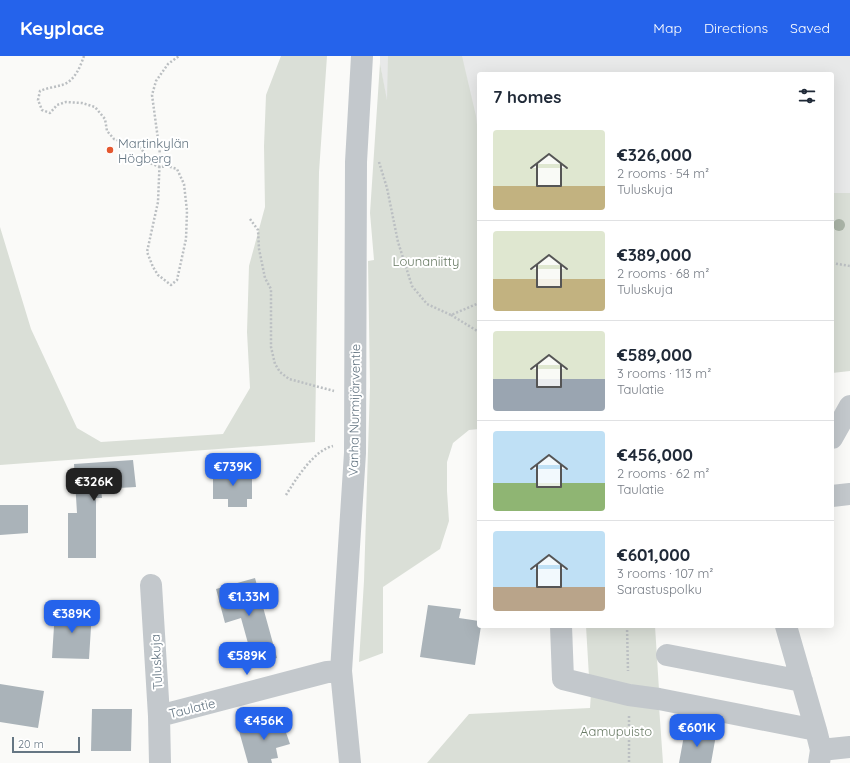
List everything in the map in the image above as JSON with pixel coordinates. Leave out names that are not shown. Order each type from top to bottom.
[{"type":"street","name":"Vanha Nurmijärventie","points":[[350,763],[341,671],[355,444],[356,162],[362,56]]},
{"type":"street","points":[[834,434],[850,406]]},
{"type":"street","points":[[834,496],[850,494]]},
{"type":"street","name":"Tuluskuja","points":[[151,585],[159,716],[160,763]]},
{"type":"street","points":[[561,628],[564,679],[629,695],[659,699],[819,747],[850,747]]},
{"type":"street","points":[[787,628],[819,747]]},
{"type":"street","points":[[667,655],[802,681]]},
{"type":"street","name":"Taulatie","points":[[159,716],[327,672],[341,671]]},
{"type":"path","points":[[84,56],[75,76],[63,85],[50,87],[40,91],[38,100],[42,110],[50,113],[57,105],[66,102],[82,103],[95,107],[105,119],[107,131],[114,140],[141,148],[150,162],[160,167],[167,166],[177,169],[184,184],[187,211],[186,239],[177,280],[171,285],[158,275],[147,252],[158,202],[160,167],[160,154],[152,95],[156,81],[168,64],[179,56]]},
{"type":"path","points":[[356,162],[380,162],[398,242],[412,286],[427,304],[451,315],[477,331]]},
{"type":"path","points":[[250,219],[258,230],[259,249],[265,278],[271,289],[271,347],[275,364],[280,372],[289,379],[340,393]]},
{"type":"path","points":[[834,264],[850,266]]},
{"type":"path","points":[[451,315],[477,304]]},
{"type":"path","points":[[286,494],[302,469],[326,448],[355,444]]},
{"type":"path","points":[[627,628],[629,763]]},
{"type":"shaded area","points":[[380,56],[850,56],[850,215],[834,214],[834,72],[477,72],[477,207],[405,206]]},
{"type":"green space","points":[[281,56],[327,56],[319,172],[315,442],[0,465],[0,227],[31,329],[77,428],[101,442],[223,434],[250,388],[247,332],[249,266],[265,207],[264,146],[266,95]]},
{"type":"green space","name":"Lounaniitty","points":[[388,56],[462,56],[477,125],[477,429],[469,430],[453,443],[447,462],[449,521],[440,549],[383,587],[383,653],[359,662],[364,581],[370,386],[368,261],[374,260],[370,213],[380,63],[387,100]]},
{"type":"green space","points":[[834,193],[850,193],[850,371],[834,373]]},
{"type":"green space","points":[[586,628],[655,628],[659,690],[589,677]]},
{"type":"green space","name":"Aamupuisto","points":[[591,693],[659,706],[663,763],[427,763],[469,714],[590,708]]},
{"type":"building","points":[[133,460],[136,487],[101,489],[102,498],[96,498],[96,558],[68,558],[68,513],[77,513],[74,464]]},
{"type":"building","points":[[213,471],[252,471],[252,499],[247,499],[247,507],[228,507],[228,499],[213,499]]},
{"type":"building","points":[[0,505],[28,505],[28,533],[0,535]]},
{"type":"building","points":[[255,578],[277,658],[254,665],[241,618],[225,623],[216,589]]},
{"type":"building","points":[[428,605],[461,609],[459,618],[477,621],[477,628],[481,628],[475,665],[420,657]]},
{"type":"building","points":[[55,610],[92,611],[89,659],[52,658]]},
{"type":"building","points":[[0,684],[44,691],[38,728],[0,722]]},
{"type":"building","points":[[92,709],[132,709],[131,751],[91,751]]},
{"type":"building","points":[[281,718],[290,744],[276,748],[278,758],[271,759],[272,763],[248,763],[239,731]]},
{"type":"building","points":[[685,730],[716,735],[711,763],[679,763]]},
{"type":"place","name":"Martinkylän Högberg","points":[[110,150]]}]
